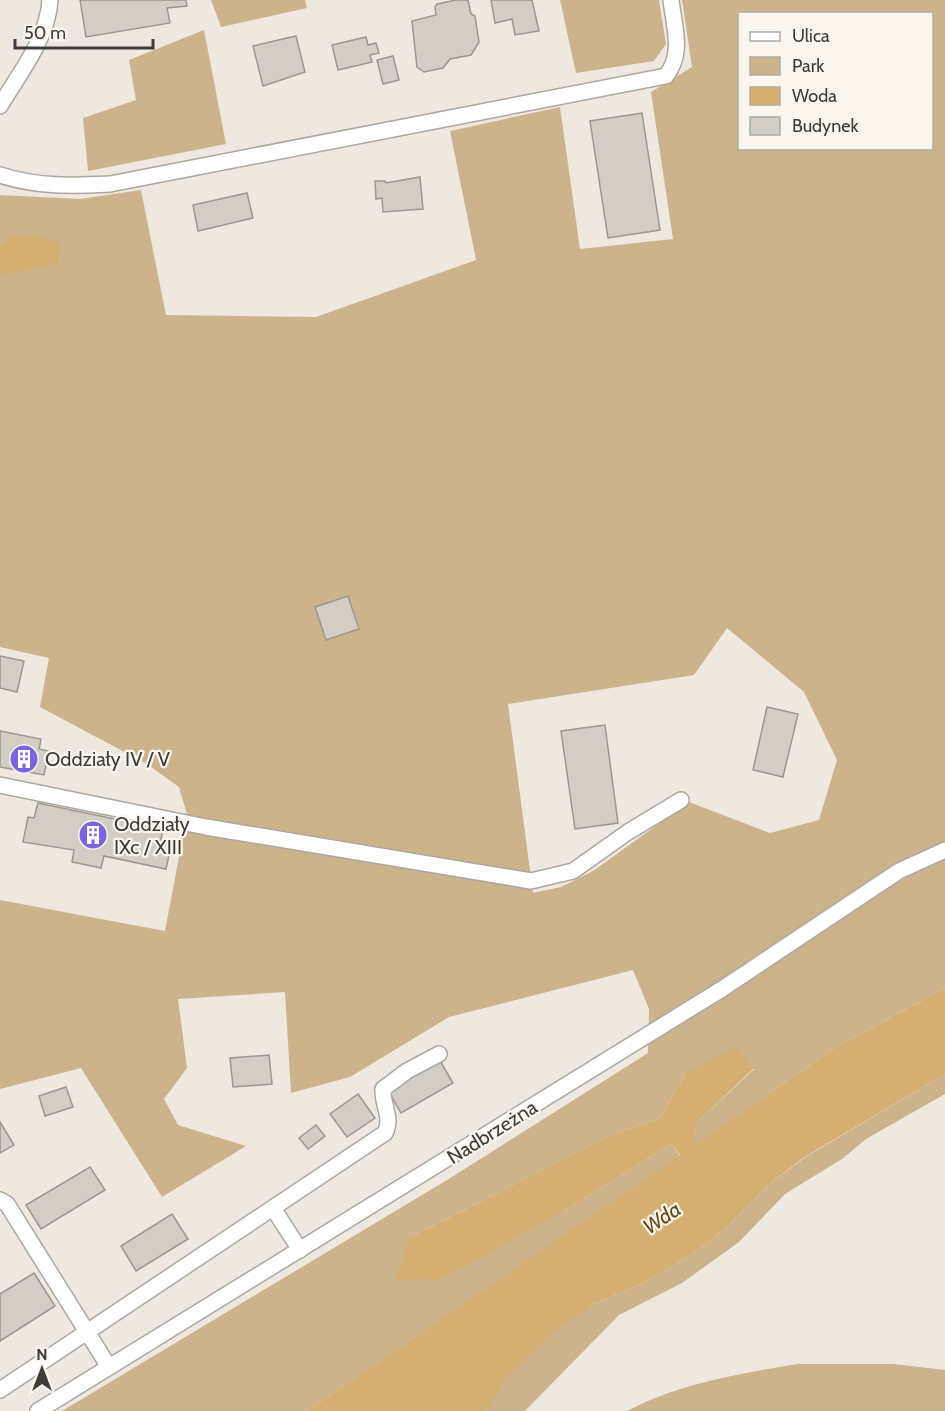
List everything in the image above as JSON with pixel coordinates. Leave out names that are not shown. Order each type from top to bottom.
[{"type":"street","points":[[0,105],[37,44],[48,16],[50,0]]},
{"type":"street","points":[[0,175],[26,183],[72,186],[110,184],[666,76],[675,64],[677,44],[671,0]]},
{"type":"street","points":[[0,785],[206,827],[531,881],[573,871],[628,832],[681,800]]},
{"type":"street","name":"Nadbrzeżna","points":[[38,1411],[732,982],[899,871],[945,850]]},
{"type":"street","points":[[0,1390],[385,1133],[388,1117],[382,1097],[383,1089],[407,1071],[439,1054]]},
{"type":"street","points":[[0,1200],[7,1204],[109,1367]]},
{"type":"street","points":[[273,1208],[300,1250]]},
{"type":"green space","points":[[211,0],[305,0],[307,8],[221,27]]},
{"type":"green space","points":[[560,0],[659,0],[666,44],[654,61],[576,73]]},
{"type":"green space","points":[[682,0],[945,0],[945,988],[833,1049],[694,1146],[696,1123],[754,1069],[686,1073],[660,1118],[614,1134],[410,1237],[564,1211],[671,1144],[680,1156],[307,1411],[62,1411],[447,1180],[648,1053],[649,1009],[633,970],[449,1017],[350,1077],[291,1093],[285,992],[178,999],[187,1068],[164,1099],[178,1125],[246,1146],[162,1197],[81,1068],[0,1089],[0,900],[165,931],[187,814],[179,787],[147,764],[40,707],[49,658],[0,647],[0,195],[80,199],[141,190],[166,315],[316,317],[476,260],[450,131],[560,107],[580,249],[673,239],[651,92],[692,67]],"holes":[[[727,628],[804,692],[837,760],[819,820],[770,833],[689,802],[593,871],[561,887],[533,893],[508,704],[694,675]]]},
{"type":"green space","points":[[204,30],[226,144],[88,171],[83,118],[136,100],[129,60]]},
{"type":"green space","points":[[945,1074],[945,1094],[866,1139],[842,1159],[785,1194],[739,1242],[682,1283],[619,1315],[525,1411],[433,1411],[593,1304],[643,1283],[696,1252],[730,1224],[768,1185],[804,1158]]},
{"type":"green space","points":[[797,1364],[894,1364],[945,1370],[945,1411],[627,1411],[689,1386]]},
{"type":"water","points":[[13,236],[40,236],[59,243],[58,264],[0,275],[0,247]]},
{"type":"water","name":"Wda","points":[[945,988],[945,1074],[803,1158],[768,1185],[730,1224],[696,1252],[643,1283],[593,1304],[555,1331],[505,1379],[486,1411],[307,1411],[680,1155],[671,1144],[564,1211],[442,1279],[395,1280],[410,1237],[614,1134],[660,1118],[686,1073],[734,1048],[754,1068],[696,1123],[695,1145],[833,1049]]},
{"type":"building","points":[[80,0],[186,0],[187,6],[167,8],[170,23],[86,37]]},
{"type":"building","points":[[468,0],[471,14],[475,16],[479,42],[471,55],[450,59],[443,68],[424,72],[417,67],[412,21],[436,15],[437,4]]},
{"type":"building","points":[[491,0],[532,0],[539,31],[515,35],[512,19],[495,23]]},
{"type":"building","points":[[296,36],[305,72],[263,86],[253,46]]},
{"type":"building","points":[[366,37],[368,45],[376,43],[379,53],[370,55],[372,62],[338,70],[332,45]]},
{"type":"building","points":[[393,56],[399,80],[383,84],[377,60]]},
{"type":"building","points":[[642,113],[660,230],[608,238],[590,121]]},
{"type":"building","points":[[420,177],[423,209],[383,212],[382,198],[376,199],[375,181],[386,183]]},
{"type":"building","points":[[247,193],[253,218],[198,231],[193,205]]},
{"type":"building","points":[[348,596],[359,629],[326,640],[315,607]]},
{"type":"building","points":[[0,656],[24,661],[17,692],[0,688]]},
{"type":"building","points":[[767,707],[798,714],[783,777],[753,770]]},
{"type":"building","points":[[605,725],[618,823],[575,829],[561,731]]},
{"type":"building","name":"Oddziały IV / V","points":[[0,731],[41,739],[39,749],[49,751],[44,775],[0,767]]},
{"type":"building","name":"Oddziały IXc / XIII","points":[[38,803],[163,829],[160,844],[171,846],[166,869],[104,856],[101,868],[72,862],[74,850],[23,842],[28,817],[34,818]]},
{"type":"building","points":[[269,1055],[272,1084],[233,1087],[230,1058]]},
{"type":"building","points":[[439,1059],[453,1083],[401,1113],[387,1089]]},
{"type":"building","points":[[66,1087],[73,1107],[45,1116],[39,1096]]},
{"type":"building","points":[[358,1094],[375,1118],[347,1137],[330,1114]]},
{"type":"building","points":[[0,1122],[14,1145],[0,1153]]},
{"type":"building","points":[[316,1125],[325,1136],[308,1149],[299,1138]]},
{"type":"building","points":[[90,1167],[105,1190],[41,1229],[26,1205]]},
{"type":"building","points":[[172,1214],[188,1239],[136,1271],[121,1246]]},
{"type":"building","points":[[34,1273],[55,1306],[0,1341],[0,1294]]},
{"type":"place","name":"Oddziały IV / V","points":[[24,759]]},
{"type":"place","name":"Oddziały IXc / XIII","points":[[93,835]]}]
